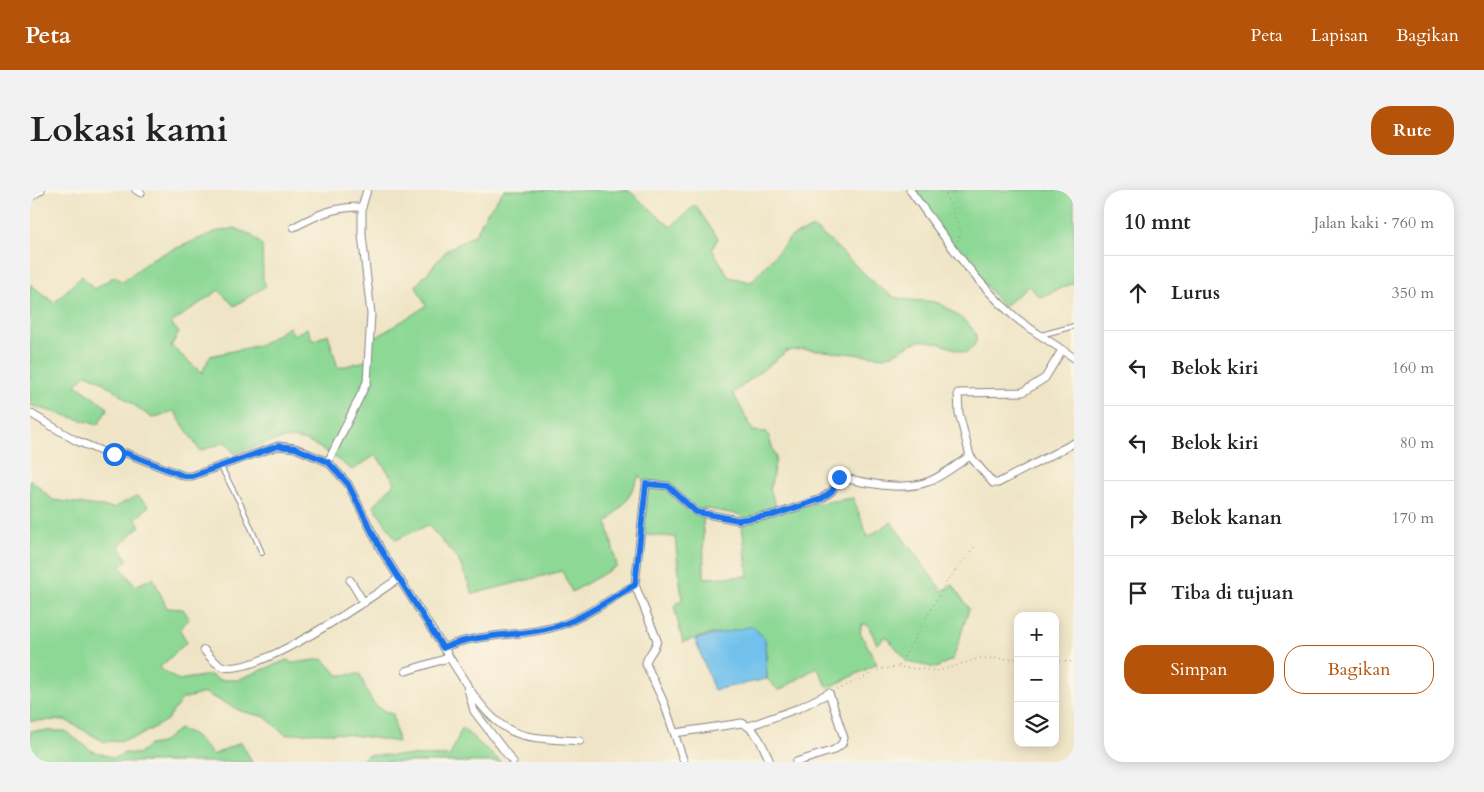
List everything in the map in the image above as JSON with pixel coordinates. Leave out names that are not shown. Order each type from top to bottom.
[{"type":"street","points":[[30,197],[41,190]]},
{"type":"street","points":[[328,462],[366,382],[371,314],[362,236],[362,207],[368,190]]},
{"type":"street","points":[[910,190],[953,248],[992,295],[1016,318],[1074,358]]},
{"type":"street","points":[[294,227],[319,213],[339,207],[362,207]]},
{"type":"street","points":[[1062,350],[1045,378],[1023,392],[958,393],[959,413],[970,456],[993,483],[998,483],[1074,443]]},
{"type":"street","points":[[30,413],[75,440],[103,452],[134,456],[177,474],[192,476],[278,446],[295,448],[328,462],[348,484],[381,550],[398,579],[485,712],[508,730],[525,737],[580,741]]},
{"type":"street","points":[[684,762],[676,733],[646,664],[647,658],[656,646],[657,640],[635,585],[646,484],[668,486],[696,512],[738,520],[774,515],[821,499],[832,491],[839,477],[864,483],[916,484],[930,480],[970,456]]},
{"type":"street","points":[[204,650],[211,659],[226,667],[248,664],[320,630],[364,604],[398,579]]},
{"type":"street","points":[[350,580],[364,604]]},
{"type":"street","points":[[443,648],[470,638],[496,636],[565,624],[635,585]]},
{"type":"street","points":[[406,671],[448,658]]},
{"type":"street","points":[[467,686],[474,712],[513,762]]},
{"type":"street","points":[[749,726],[799,708],[829,693],[844,738],[842,744],[834,750],[796,762]]},
{"type":"street","points":[[676,733],[742,723],[749,726],[761,743],[770,762]]},
{"type":"lane","points":[[1041,335],[1074,326]]},
{"type":"lane","points":[[220,465],[242,507],[251,533],[262,553]]},
{"type":"path","points":[[946,190],[945,193],[961,233],[953,248]]},
{"type":"path","points":[[898,667],[947,580],[975,546]]},
{"type":"path","points":[[829,693],[870,673],[898,667],[939,671],[980,658],[1014,659]]},
{"type":"path","points":[[1059,661],[1074,662]]},
{"type":"green space","points":[[504,190],[628,190],[671,227],[695,205],[718,238],[712,249],[729,277],[751,282],[792,236],[814,228],[877,285],[892,296],[940,304],[970,326],[976,336],[976,342],[966,353],[927,341],[916,342],[884,357],[803,349],[787,351],[733,393],[753,431],[767,432],[776,458],[770,489],[777,509],[853,498],[868,537],[891,522],[942,591],[953,585],[969,609],[953,659],[936,668],[908,662],[886,636],[877,644],[868,625],[862,624],[860,632],[877,664],[828,688],[817,667],[779,691],[767,679],[765,639],[710,634],[683,642],[674,606],[682,600],[675,537],[643,535],[646,482],[639,476],[627,500],[607,523],[617,566],[572,592],[562,571],[473,594],[458,559],[428,525],[396,540],[374,506],[395,482],[376,455],[352,470],[320,448],[305,441],[291,438],[234,454],[226,442],[200,451],[174,411],[152,418],[98,379],[86,374],[76,385],[108,408],[98,425],[30,405],[30,284],[54,303],[82,276],[94,289],[115,276],[122,282],[153,258],[215,232],[235,228],[251,235],[262,245],[263,279],[266,286],[234,306],[219,290],[171,323],[179,333],[171,346],[202,373],[210,356],[260,345],[289,327],[294,335],[307,328],[313,341],[328,334],[338,368],[369,360],[372,340],[426,306],[416,286],[448,249],[476,234],[486,214]],"holes":[[[703,508],[741,515],[748,576],[704,578]]]},
{"type":"green space","points":[[917,190],[1074,190],[1074,283],[1040,297],[1028,286],[1003,307],[912,193]]},
{"type":"green space","points":[[30,479],[53,500],[113,508],[137,496],[149,506],[136,519],[140,526],[119,546],[128,560],[121,567],[135,586],[153,578],[167,608],[183,609],[189,618],[180,630],[187,642],[159,668],[178,680],[210,675],[220,680],[237,680],[287,660],[293,663],[323,659],[338,675],[360,674],[374,704],[393,714],[398,742],[329,733],[286,735],[265,717],[241,711],[205,693],[182,699],[167,720],[139,736],[124,740],[105,742],[65,720],[30,721]]},
{"type":"green space","points":[[462,728],[501,762],[360,762],[367,755],[450,756]]},
{"type":"green space","points":[[179,729],[193,734],[213,755],[241,742],[252,762],[30,762],[30,731],[65,731],[92,751],[114,758],[125,753],[138,754],[149,745],[161,743]]},
{"type":"water","points":[[753,626],[765,639],[767,679],[714,690],[695,639]]},
{"type":"route","points":[[114,454],[126,453],[184,476],[192,476],[278,446],[295,448],[328,462],[348,484],[381,550],[443,648],[470,638],[538,630],[565,624],[635,585],[644,487],[646,484],[668,486],[696,512],[713,517],[738,520],[774,515],[821,499],[832,491],[839,477]]}]
